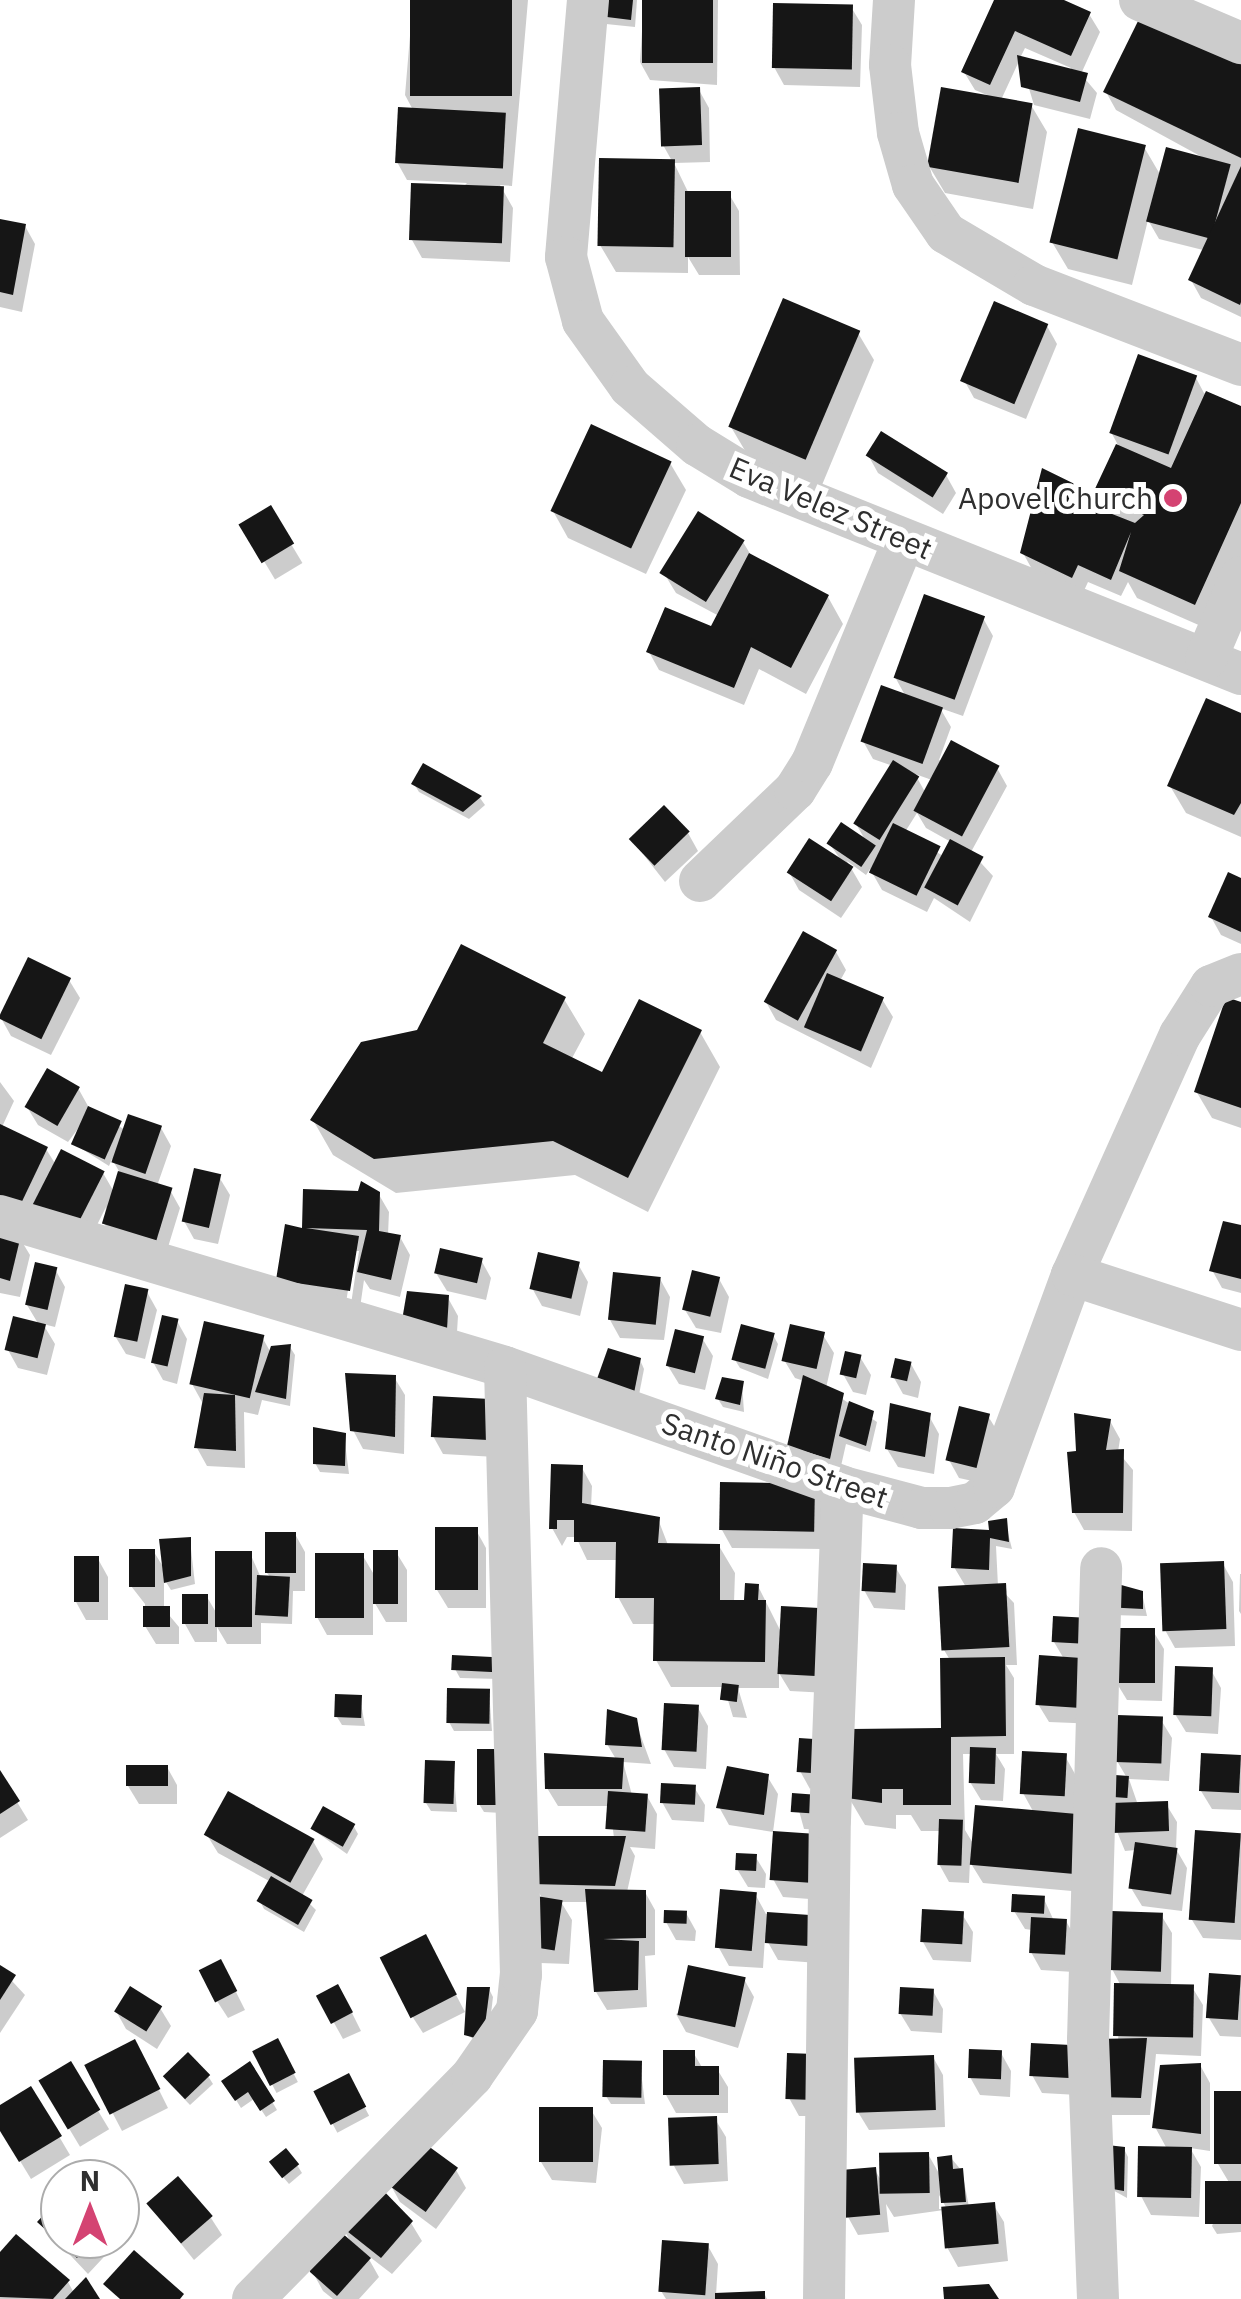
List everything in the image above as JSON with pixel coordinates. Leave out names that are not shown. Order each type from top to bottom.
[{"type":"street","name":"Eva Velez Street","points":[[588,0],[564,242],[570,285],[583,321],[630,387],[696,445],[750,477],[1223,667]]},
{"type":"street","points":[[894,0],[892,96],[906,168],[922,203],[946,233],[1034,285],[1241,365]]},
{"type":"street","points":[[1140,0],[1241,43]]},
{"type":"street","points":[[700,881],[795,790],[812,763],[904,540]]},
{"type":"street","points":[[1223,667],[1241,578]]},
{"type":"street","name":"Santo Niño Street","points":[[0,1216],[505,1367],[843,1487],[922,1508],[950,1508],[975,1503],[994,1487],[1072,1275],[1194,1008],[1211,986],[1241,974]]},
{"type":"street","points":[[1072,1275],[1241,1330]]},
{"type":"street","points":[[253,2299],[472,2076],[516,2011],[521,1975],[505,1367]]},
{"type":"street","points":[[824,2299],[830,1840],[843,1487]]},
{"type":"street","points":[[1098,2299],[1088,2040],[1101,1568]]},
{"type":"building","points":[[410,0],[512,0],[512,96],[410,96]]},
{"type":"building","points":[[601,0],[633,0],[631,20],[599,16]]},
{"type":"building","points":[[642,0],[713,0],[713,63],[642,63]]},
{"type":"building","points":[[994,0],[1064,0],[1091,12],[1071,56],[1015,31],[990,85],[961,72]]},
{"type":"building","points":[[773,3],[853,4],[852,69],[772,68]]},
{"type":"building","points":[[1143,11],[1241,59],[1241,158],[1103,92]]},
{"type":"building","points":[[1017,55],[1088,73],[1080,102],[1021,87]]},
{"type":"building","points":[[700,87],[702,145],[661,146],[659,88]]},
{"type":"building","points":[[941,87],[1033,103],[1019,183],[927,167]]},
{"type":"building","points":[[398,107],[506,113],[503,169],[395,163]]},
{"type":"building","points":[[1078,128],[1146,145],[1117,259],[1049,242]]},
{"type":"building","points":[[1166,147],[1231,164],[1211,239],[1146,221]]},
{"type":"building","points":[[599,158],[675,159],[673,247],[597,246]]},
{"type":"building","points":[[1241,166],[1241,302],[1240,305],[1188,280]]},
{"type":"building","points":[[411,183],[504,186],[502,243],[409,240]]},
{"type":"building","points":[[685,191],[731,191],[731,257],[685,257]]},
{"type":"building","points":[[0,219],[26,224],[13,295],[0,292]]},
{"type":"building","points":[[783,298],[860,331],[806,460],[728,427]]},
{"type":"building","points":[[994,301],[1048,324],[1014,404],[960,381]]},
{"type":"building","points":[[1138,354],[1197,376],[1168,454],[1109,433]]},
{"type":"building","name":"Apovel Church","points":[[1206,391],[1241,406],[1241,503],[1195,605],[1119,571],[1131,532],[1111,580],[1078,565],[1072,578],[1020,553],[1042,468],[1093,493],[1116,444],[1171,468]],"holes":[[[1107,499],[1144,515],[1135,523],[1102,510]]]},
{"type":"building","points":[[591,424],[672,462],[631,549],[550,511]]},
{"type":"building","points":[[881,431],[948,473],[933,497],[866,456]]},
{"type":"building","points":[[271,505],[294,544],[262,563],[238,525]]},
{"type":"building","points":[[698,511],[745,540],[706,602],[659,573]]},
{"type":"building","points":[[749,553],[829,595],[791,668],[751,647],[734,688],[646,652],[665,607],[711,626]]},
{"type":"building","points":[[924,594],[985,616],[955,700],[894,678]]},
{"type":"building","points":[[881,685],[943,708],[922,764],[860,741]]},
{"type":"building","points":[[1206,698],[1241,713],[1241,803],[1234,815],[1167,786]]},
{"type":"building","points":[[951,740],[1000,766],[962,836],[913,811]]},
{"type":"building","points":[[893,760],[919,776],[880,840],[853,824]]},
{"type":"building","points":[[423,763],[482,796],[463,812],[411,784]]},
{"type":"building","points":[[664,805],[690,832],[654,866],[629,839]]},
{"type":"building","points":[[841,822],[876,845],[861,867],[826,844]]},
{"type":"building","points":[[893,823],[941,846],[917,896],[869,872]]},
{"type":"building","points":[[809,838],[853,867],[831,901],[787,872]]},
{"type":"building","points":[[950,839],[984,857],[958,905],[924,888]]},
{"type":"building","points":[[1228,872],[1241,878],[1241,932],[1208,917]]},
{"type":"building","points":[[803,931],[837,950],[798,1021],[764,1002]]},
{"type":"building","points":[[461,944],[566,997],[543,1043],[602,1072],[639,999],[702,1030],[628,1178],[553,1141],[374,1159],[310,1120],[361,1042],[417,1030]]},
{"type":"building","points":[[28,957],[71,978],[41,1039],[0,1019]]},
{"type":"building","points":[[827,973],[884,997],[861,1052],[804,1027]]},
{"type":"building","points":[[1226,997],[1241,1002],[1241,1108],[1194,1092]]},
{"type":"building","points":[[47,1068],[80,1087],[57,1126],[24,1107]]},
{"type":"building","points":[[88,1106],[122,1121],[105,1159],[71,1144]]},
{"type":"building","points":[[128,1114],[162,1126],[145,1174],[111,1162]]},
{"type":"building","points":[[0,1124],[48,1147],[16,1214],[0,1206]]},
{"type":"building","points":[[61,1149],[105,1171],[76,1228],[32,1206]]},
{"type":"building","points":[[194,1168],[221,1174],[209,1228],[182,1222]]},
{"type":"building","points":[[118,1171],[173,1188],[156,1240],[102,1224]]},
{"type":"building","points":[[361,1181],[380,1192],[379,1231],[401,1235],[391,1280],[357,1272],[367,1230],[306,1228],[359,1236],[350,1291],[276,1280],[285,1224],[302,1228],[303,1189],[358,1191]]},
{"type":"building","points":[[1223,1221],[1241,1225],[1241,1279],[1209,1271]]},
{"type":"building","points":[[0,1230],[21,1235],[10,1281],[0,1278]]},
{"type":"building","points":[[440,1248],[483,1258],[477,1283],[434,1273]]},
{"type":"building","points":[[538,1252],[580,1262],[571,1299],[529,1289]]},
{"type":"building","points":[[35,1262],[57,1267],[48,1310],[25,1305]]},
{"type":"building","points":[[692,1270],[720,1277],[710,1317],[682,1310]]},
{"type":"building","points":[[613,1272],[661,1277],[656,1325],[608,1320]]},
{"type":"building","points":[[125,1284],[148,1289],[137,1342],[114,1337]]},
{"type":"building","points":[[407,1291],[449,1295],[446,1346],[400,1332]]},
{"type":"building","points":[[162,1315],[179,1319],[168,1367],[151,1363]]},
{"type":"building","points":[[13,1316],[46,1324],[38,1358],[5,1350]]},
{"type":"building","points":[[204,1321],[264,1335],[250,1398],[189,1384]]},
{"type":"building","points":[[741,1324],[775,1333],[765,1369],[731,1360]]},
{"type":"building","points":[[790,1324],[825,1332],[817,1369],[781,1361]]},
{"type":"building","points":[[675,1329],[704,1336],[695,1373],[666,1366]]},
{"type":"building","points":[[291,1344],[286,1399],[255,1392],[271,1346]]},
{"type":"building","points":[[608,1348],[641,1358],[634,1393],[597,1379]]},
{"type":"building","points":[[845,1351],[862,1355],[856,1378],[840,1374]]},
{"type":"building","points":[[895,1358],[912,1362],[907,1381],[891,1377]]},
{"type":"building","points":[[345,1373],[396,1375],[395,1437],[350,1431]]},
{"type":"building","points":[[803,1375],[844,1393],[830,1459],[787,1446]]},
{"type":"building","points":[[722,1377],[744,1381],[740,1405],[715,1399]]},
{"type":"building","points":[[204,1393],[235,1395],[236,1451],[194,1448]]},
{"type":"building","points":[[433,1396],[490,1399],[488,1440],[431,1437]]},
{"type":"building","points":[[849,1401],[874,1411],[866,1446],[839,1436]]},
{"type":"building","points":[[890,1403],[931,1413],[925,1457],[885,1449]]},
{"type":"building","points":[[959,1406],[990,1414],[977,1468],[945,1460]]},
{"type":"building","points":[[1074,1413],[1111,1419],[1106,1450],[1124,1449],[1123,1513],[1072,1513],[1067,1452],[1076,1451]]},
{"type":"building","points":[[313,1427],[346,1433],[345,1466],[313,1464]]},
{"type":"building","points":[[551,1464],[583,1465],[582,1503],[660,1517],[658,1543],[720,1544],[720,1600],[744,1600],[745,1583],[759,1584],[758,1600],[766,1600],[765,1662],[653,1661],[654,1598],[615,1598],[616,1542],[574,1542],[574,1520],[557,1520],[557,1529],[549,1529]]},
{"type":"building","points":[[720,1482],[815,1484],[814,1532],[719,1530]]},
{"type":"building","points":[[1007,1518],[1009,1542],[990,1538],[989,1570],[951,1568],[953,1528],[989,1530],[988,1521]]},
{"type":"building","points":[[435,1527],[478,1527],[478,1590],[435,1590]]},
{"type":"building","points":[[265,1532],[296,1532],[296,1573],[265,1573]]},
{"type":"building","points":[[191,1537],[191,1576],[164,1583],[159,1539]]},
{"type":"building","points":[[129,1549],[155,1549],[155,1587],[129,1587]]},
{"type":"building","points":[[373,1550],[398,1550],[398,1604],[373,1604]]},
{"type":"building","points":[[215,1551],[252,1551],[252,1627],[215,1627]]},
{"type":"building","points":[[315,1553],[364,1553],[364,1618],[315,1618]]},
{"type":"building","points":[[74,1556],[99,1556],[99,1602],[74,1602]]},
{"type":"building","points":[[1224,1561],[1226,1629],[1162,1631],[1160,1563]]},
{"type":"building","points":[[863,1563],[897,1565],[895,1593],[862,1591]]},
{"type":"building","points":[[257,1575],[290,1577],[288,1617],[255,1615]]},
{"type":"building","points":[[1006,1583],[1009,1647],[941,1650],[938,1587]]},
{"type":"building","points":[[1114,1583],[1143,1591],[1143,1609],[1104,1607]]},
{"type":"building","points":[[182,1594],[208,1594],[208,1624],[182,1624]]},
{"type":"building","points":[[143,1606],[170,1606],[170,1627],[143,1627]]},
{"type":"building","points":[[781,1606],[824,1608],[820,1676],[777,1674]]},
{"type":"building","points":[[1053,1616],[1090,1618],[1089,1644],[1052,1642]]},
{"type":"building","points":[[1115,1628],[1155,1628],[1155,1683],[1115,1683]]},
{"type":"building","points":[[452,1655],[497,1657],[496,1672],[451,1670]]},
{"type":"building","points":[[1039,1655],[1092,1659],[1088,1709],[1036,1705]]},
{"type":"building","points":[[1005,1657],[1006,1736],[951,1737],[951,1805],[903,1805],[903,1789],[882,1789],[882,1803],[847,1798],[851,1729],[941,1728],[940,1658]]},
{"type":"building","points":[[1175,1666],[1213,1667],[1211,1716],[1173,1715]]},
{"type":"building","points":[[722,1683],[739,1685],[737,1702],[720,1700]]},
{"type":"building","points":[[447,1688],[490,1689],[489,1724],[446,1723]]},
{"type":"building","points":[[335,1694],[362,1695],[361,1718],[334,1717]]},
{"type":"building","points":[[664,1703],[699,1705],[696,1752],[662,1750]]},
{"type":"building","points":[[607,1709],[637,1718],[642,1747],[605,1745]]},
{"type":"building","points":[[1117,1715],[1163,1717],[1161,1764],[1115,1762]]},
{"type":"building","points":[[799,1738],[829,1740],[827,1774],[797,1772]]},
{"type":"building","points":[[970,1747],[996,1748],[995,1784],[969,1783]]},
{"type":"building","points":[[477,1749],[499,1749],[499,1805],[477,1805]]},
{"type":"building","points":[[1022,1751],[1067,1753],[1065,1796],[1020,1794]]},
{"type":"building","points":[[544,1753],[624,1758],[622,1789],[545,1789]]},
{"type":"building","points":[[1201,1753],[1241,1755],[1239,1793],[1199,1791]]},
{"type":"building","points":[[425,1760],[455,1761],[453,1804],[423,1803]]},
{"type":"building","points":[[126,1765],[168,1765],[168,1786],[126,1786]]},
{"type":"building","points":[[727,1766],[769,1774],[764,1815],[716,1808]]},
{"type":"building","points":[[0,1770],[20,1801],[0,1814]]},
{"type":"building","points":[[1101,1774],[1129,1776],[1127,1798],[1099,1796]]},
{"type":"building","points":[[661,1783],[696,1785],[695,1805],[660,1803]]},
{"type":"building","points":[[228,1791],[315,1839],[290,1883],[204,1835]]},
{"type":"building","points":[[608,1791],[648,1794],[645,1832],[605,1829]]},
{"type":"building","points":[[792,1793],[819,1795],[818,1814],[791,1812]]},
{"type":"building","points":[[1168,1801],[1169,1831],[1112,1833],[1111,1803]]},
{"type":"building","points":[[975,1805],[1080,1814],[1074,1874],[970,1865]]},
{"type":"building","points":[[323,1806],[355,1824],[343,1847],[310,1829]]},
{"type":"building","points":[[939,1819],[963,1820],[961,1866],[937,1865]]},
{"type":"building","points":[[1195,1830],[1241,1833],[1235,1923],[1189,1920]]},
{"type":"building","points":[[773,1831],[817,1834],[813,1883],[770,1880]]},
{"type":"building","points":[[533,1836],[626,1836],[615,1886],[531,1884]]},
{"type":"building","points":[[1135,1842],[1178,1848],[1171,1895],[1128,1889]]},
{"type":"building","points":[[736,1853],[757,1854],[756,1871],[735,1870]]},
{"type":"building","points":[[271,1876],[313,1900],[298,1925],[256,1901]]},
{"type":"building","points":[[585,1889],[646,1890],[646,1938],[603,1939],[639,1941],[638,1990],[594,1992]]},
{"type":"building","points":[[720,1889],[757,1892],[752,1951],[715,1948]]},
{"type":"building","points":[[1012,1894],[1045,1896],[1044,1914],[1011,1912]]},
{"type":"building","points":[[530,1895],[563,1900],[555,1951],[522,1945]]},
{"type":"building","points":[[922,1909],[964,1911],[962,1944],[920,1942]]},
{"type":"building","points":[[664,1910],[687,1911],[687,1924],[664,1923]]},
{"type":"building","points":[[1111,1911],[1163,1913],[1161,1972],[1109,1970]]},
{"type":"building","points":[[767,1912],[810,1915],[808,1946],[765,1943]]},
{"type":"building","points":[[1031,1917],[1067,1919],[1065,1955],[1029,1953]]},
{"type":"building","points":[[426,1934],[457,1995],[411,2018],[380,1958]]},
{"type":"building","points":[[221,1959],[237,1991],[215,2002],[199,1970]]},
{"type":"building","points":[[0,1965],[16,1975],[0,2000]]},
{"type":"building","points":[[688,1965],[746,1977],[735,2027],[677,2015]]},
{"type":"building","points":[[1209,1973],[1241,1975],[1238,2020],[1206,2018]]},
{"type":"building","points":[[1114,1983],[1194,1984],[1193,2037],[1113,2036]]},
{"type":"building","points":[[338,1984],[353,2012],[331,2024],[316,1996]]},
{"type":"building","points":[[130,1986],[162,2006],[146,2032],[114,2011]]},
{"type":"building","points":[[467,1987],[490,1987],[483,2040],[464,2035]]},
{"type":"building","points":[[900,1987],[934,1989],[933,2016],[899,2014]]},
{"type":"building","points":[[278,2038],[296,2073],[270,2086],[252,2051]]},
{"type":"building","points":[[1147,2038],[1141,2098],[1097,2097],[1095,2039]]},
{"type":"building","points":[[135,2039],[160,2089],[110,2115],[84,2065]]},
{"type":"building","points":[[1031,2043],[1071,2045],[1069,2078],[1029,2076]]},
{"type":"building","points":[[969,2049],[1002,2050],[1001,2079],[968,2078]]},
{"type":"building","points":[[663,2050],[695,2050],[695,2066],[719,2066],[719,2095],[663,2095]]},
{"type":"building","points":[[188,2052],[210,2075],[185,2099],[163,2076]]},
{"type":"building","points":[[787,2053],[815,2054],[813,2100],[785,2099]]},
{"type":"building","points":[[934,2055],[936,2110],[856,2113],[854,2058]]},
{"type":"building","points":[[603,2060],[642,2061],[641,2098],[602,2097]]},
{"type":"building","points":[[71,2061],[100,2110],[68,2129],[38,2081]]},
{"type":"building","points":[[250,2061],[275,2101],[260,2111],[248,2092],[235,2101],[221,2081]]},
{"type":"building","points":[[1201,2063],[1201,2134],[1152,2128],[1160,2065]]},
{"type":"building","points":[[349,2073],[366,2107],[331,2125],[313,2091]]},
{"type":"building","points":[[31,2086],[62,2136],[19,2162],[0,2131],[0,2105]]},
{"type":"building","points":[[1214,2091],[1241,2091],[1241,2164],[1214,2164]]},
{"type":"building","points":[[539,2107],[593,2107],[593,2162],[539,2162]]},
{"type":"building","points":[[717,2116],[719,2164],[670,2166],[668,2118]]},
{"type":"building","points":[[420,2140],[458,2168],[426,2212],[388,2184]]},
{"type":"building","points":[[1107,2145],[1125,2147],[1124,2191],[1107,2188]]},
{"type":"building","points":[[1138,2146],[1192,2147],[1191,2198],[1137,2197]]},
{"type":"building","points":[[286,2148],[299,2164],[282,2178],[269,2162]]},
{"type":"building","points":[[929,2152],[930,2193],[880,2194],[879,2153]]},
{"type":"building","points":[[952,2155],[953,2169],[963,2168],[966,2202],[941,2203],[937,2157]]},
{"type":"building","points":[[876,2167],[880,2215],[845,2218],[841,2170]]},
{"type":"building","points":[[178,2176],[213,2216],[181,2244],[146,2204]]},
{"type":"building","points":[[1205,2181],[1241,2181],[1241,2224],[1205,2224]]},
{"type":"building","points":[[376,2183],[413,2221],[381,2258],[338,2224]]},
{"type":"building","points":[[995,2202],[999,2244],[945,2249],[941,2207]]},
{"type":"building","points":[[328,2221],[371,2258],[337,2296],[310,2272],[304,2249]]},
{"type":"building","points":[[16,2234],[40,2254],[40,2259],[45,2259],[70,2280],[53,2299],[0,2297],[0,2252]]},
{"type":"building","points":[[662,2240],[709,2243],[705,2295],[658,2292]]},
{"type":"building","points":[[140,2255],[184,2294],[180,2299],[120,2299],[103,2284],[126,2259],[140,2259]]},
{"type":"building","points":[[86,2277],[100,2299],[65,2299]]},
{"type":"building","points":[[989,2284],[999,2299],[944,2299],[943,2287]]},
{"type":"building","points":[[765,2291],[765,2299],[715,2299],[715,2293]]},
{"type":"place","name":"Apovel Church","points":[[1173,498]]}]
